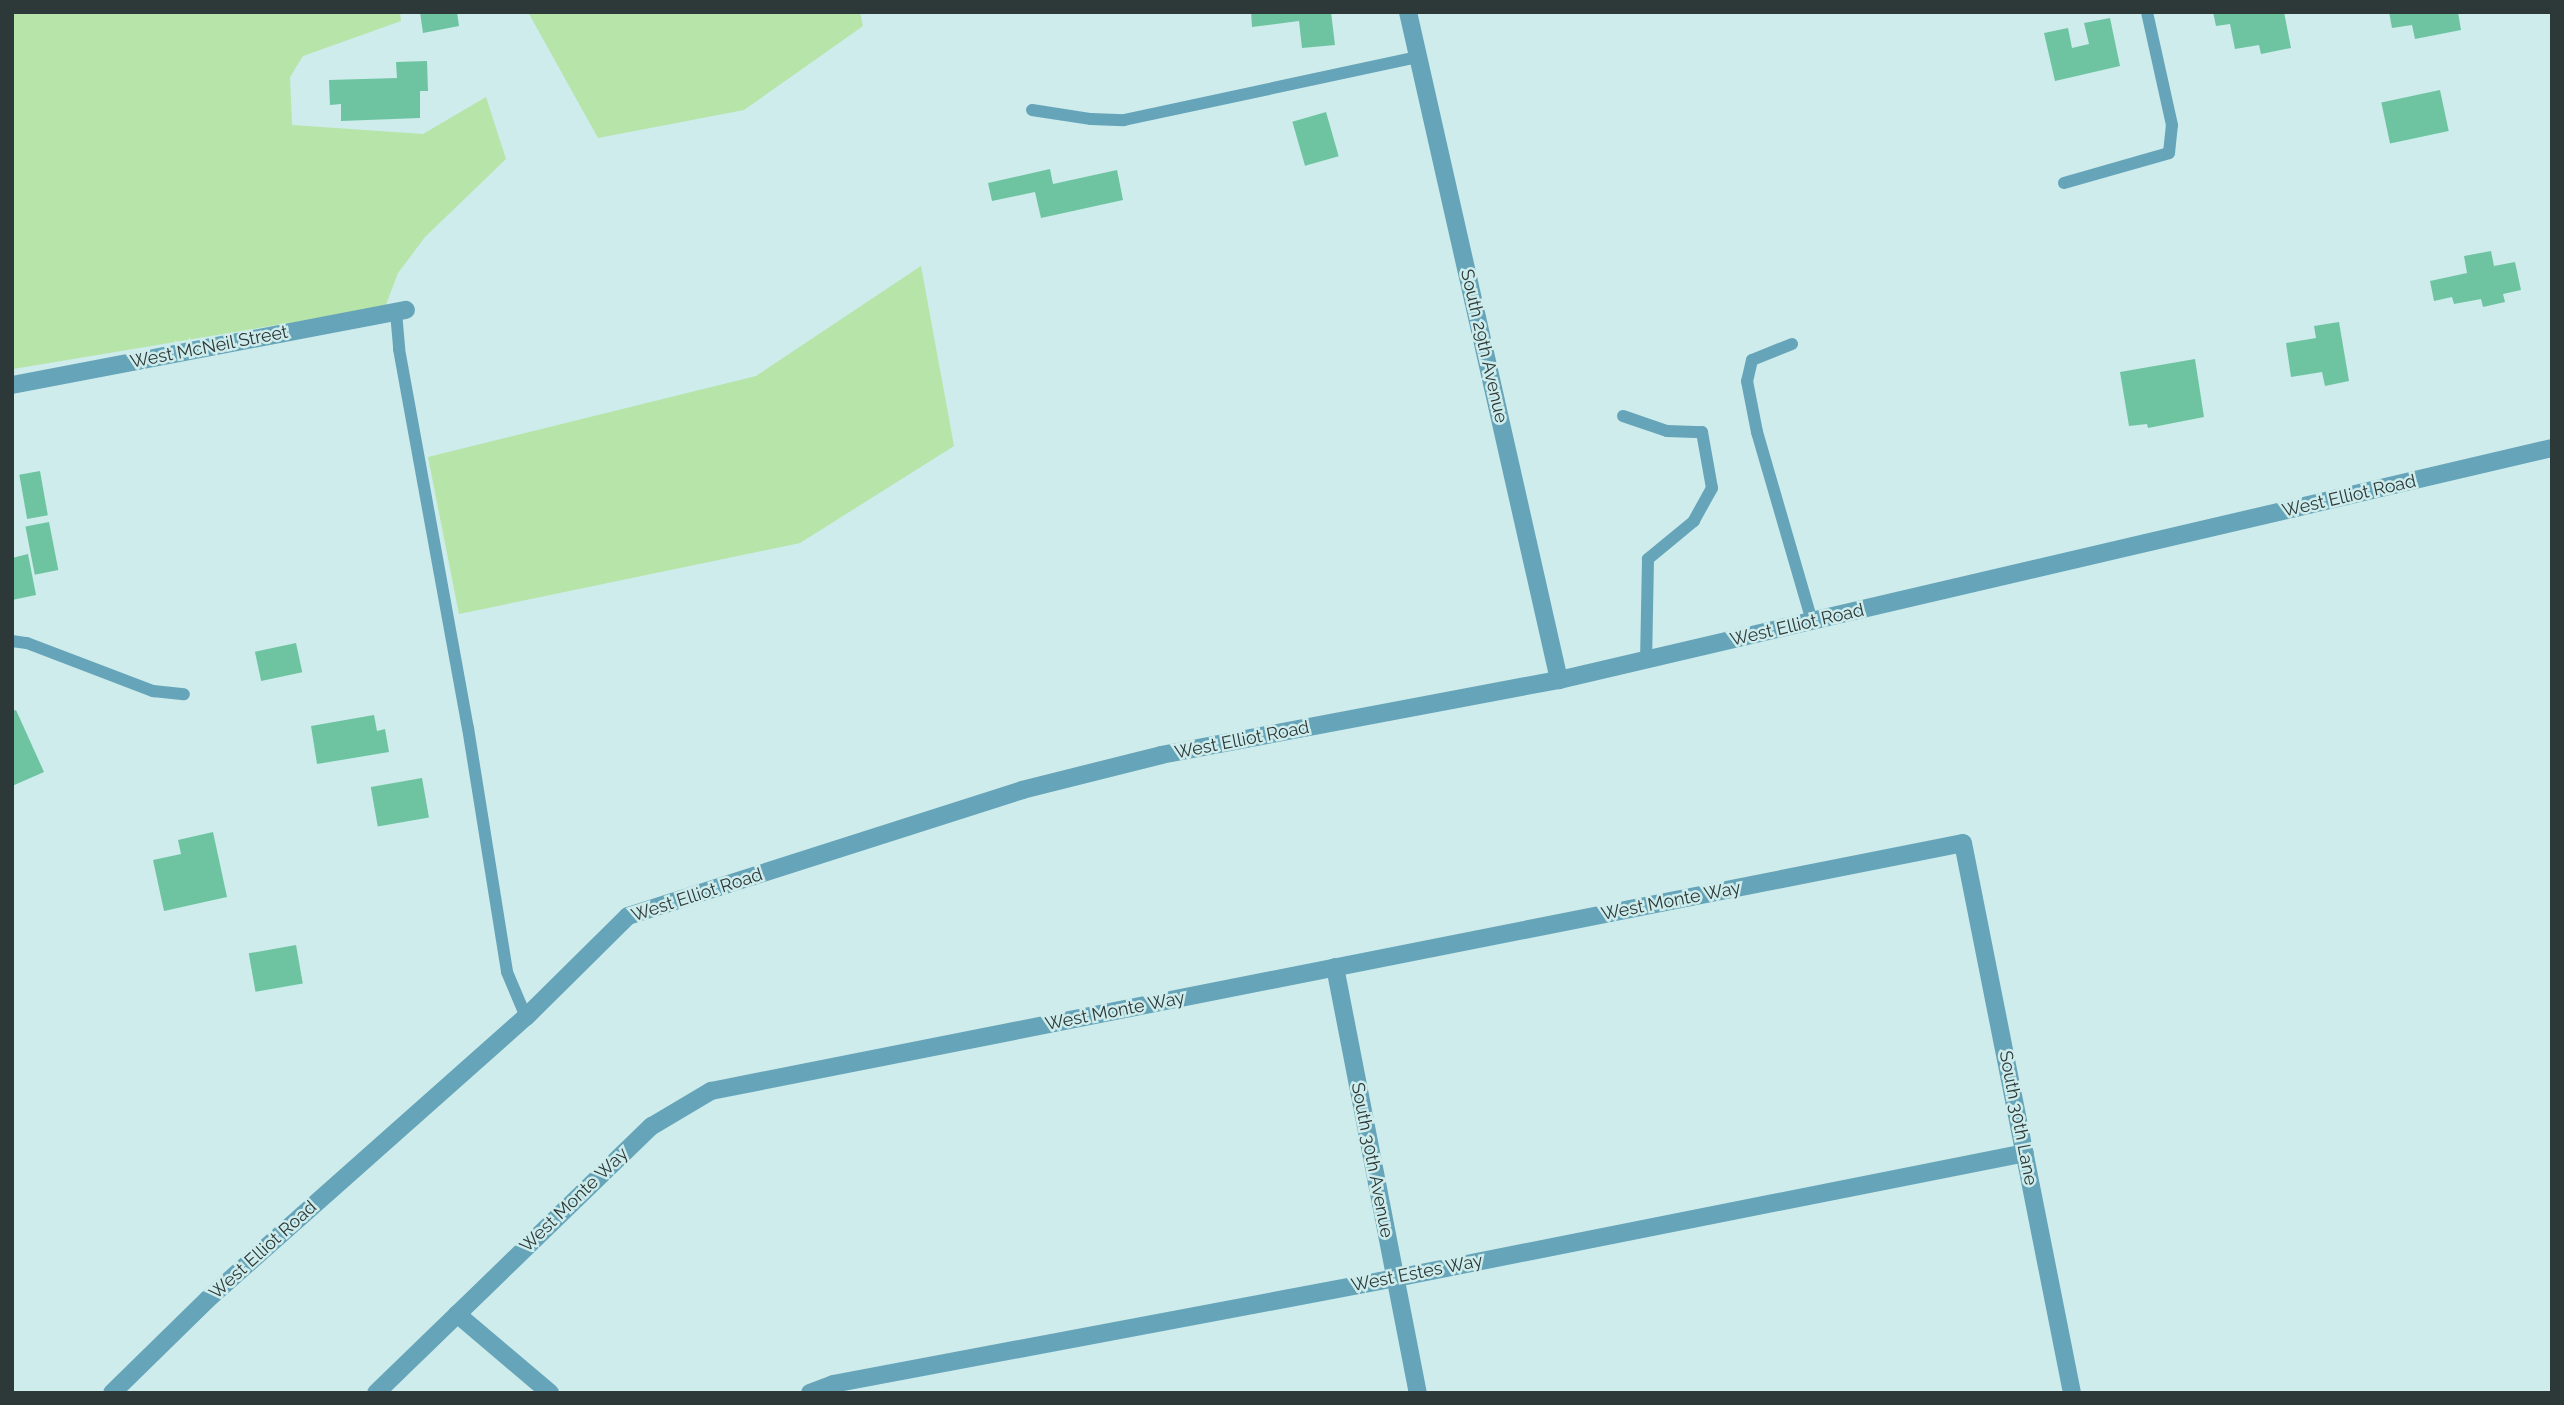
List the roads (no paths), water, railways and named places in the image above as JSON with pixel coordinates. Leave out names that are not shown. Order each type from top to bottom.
[{"type":"street","name":"South 29th Avenue","points":[[1408,12],[1559,680]]},
{"type":"street","name":"West McNeil Street","points":[[12,384],[401,311]]},
{"type":"street","name":"West Elliot Road","points":[[112,1393],[208,1299],[526,1017],[628,916],[1022,790],[1161,755],[1559,680],[2552,448]]},
{"type":"street","name":"West Monte Way","points":[[376,1393],[652,1126],[711,1091],[1963,843]]},
{"type":"street","name":"South 30th Lane","points":[[1963,843],[2072,1393]]},
{"type":"street","name":"South 30th Avenue","points":[[1335,967],[1419,1393]]},
{"type":"street","name":"West Estes Way","points":[[810,1393],[833,1384],[1396,1278],[2025,1153]]},
{"type":"street","points":[[457,1314],[550,1393]]},
{"type":"lane","points":[[2064,183],[2169,153],[2172,125],[2147,12]]},
{"type":"lane","points":[[1032,110],[1091,119],[1124,120],[1419,57]]},
{"type":"lane","points":[[401,311],[399,349],[468,728],[507,972],[526,1017]]},
{"type":"lane","points":[[1792,344],[1752,360],[1747,381],[1757,432],[1812,621]]},
{"type":"lane","points":[[1623,416],[1667,431],[1702,432],[1712,488],[1695,521],[1648,559],[1646,660]]},
{"type":"lane","points":[[12,642],[27,643],[153,691],[184,694]]}]
